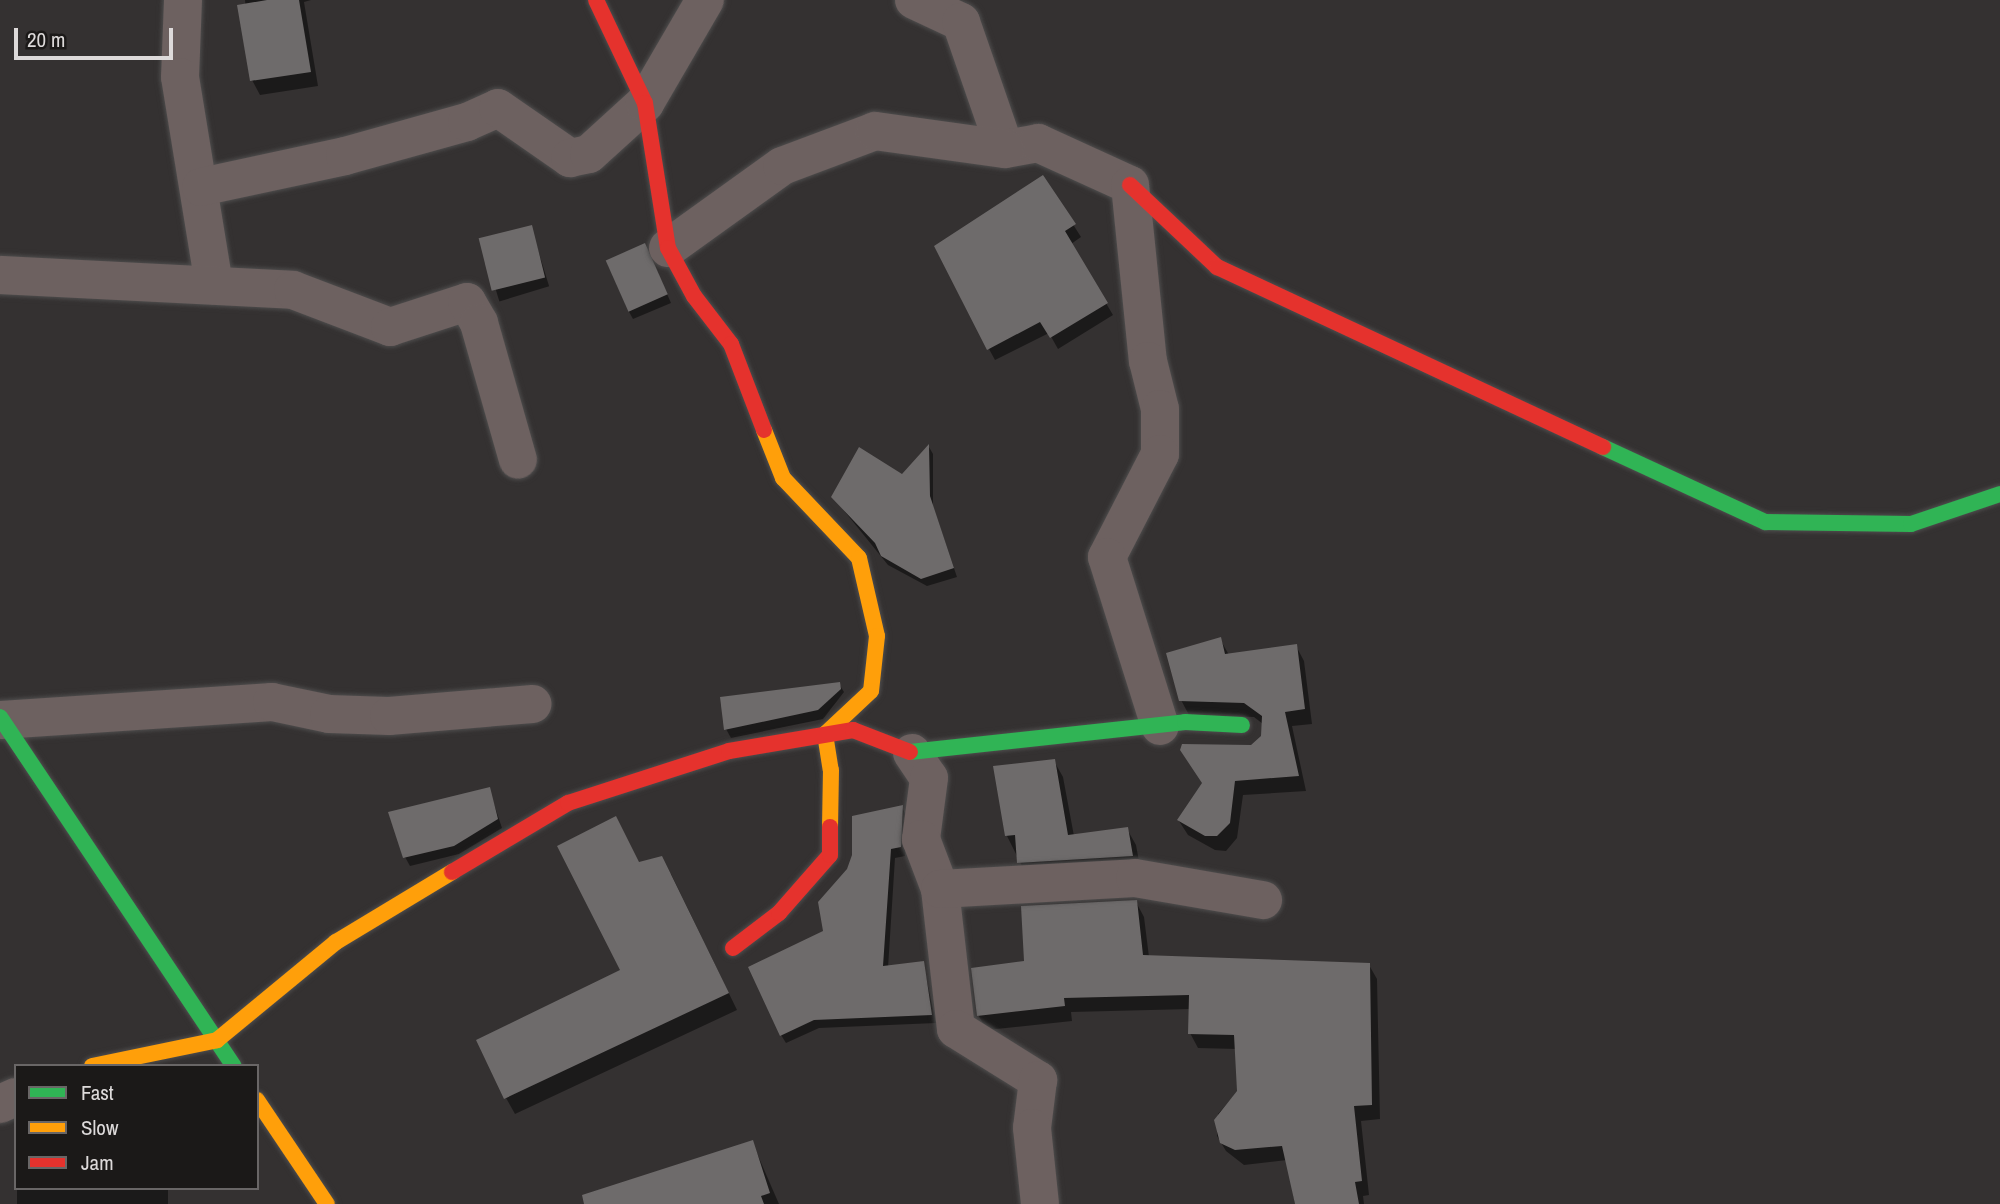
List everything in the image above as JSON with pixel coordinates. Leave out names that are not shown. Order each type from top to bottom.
[{"type":"street","points":[[183,0],[180,78],[201,187],[214,285]]},
{"type":"street","points":[[596,0],[645,103],[668,248],[695,296],[731,344],[783,478],[859,558],[877,636],[871,691],[825,734]]},
{"type":"street","points":[[201,187],[345,156],[467,122],[498,108],[570,158],[589,154],[645,103],[705,0]]},
{"type":"street","points":[[914,0],[961,22],[1004,149]]},
{"type":"street","points":[[668,248],[782,166],[875,131],[1004,149],[1038,142],[1130,185],[1217,267],[1765,522],[1910,524],[2000,494]]},
{"type":"street","points":[[1130,185],[1149,361],[1160,409],[1160,454],[1107,557],[1160,726]]},
{"type":"street","points":[[0,275],[293,290],[390,327],[467,302],[479,323],[518,460]]},
{"type":"street","points":[[233,1064],[3,730],[272,702],[329,714],[389,716],[532,704]]},
{"type":"street","points":[[102,1064],[217,1040],[336,942],[568,803],[729,751],[853,730],[912,753],[1185,722],[1242,725]]},
{"type":"street","points":[[733,948],[779,913],[830,855],[831,770],[825,734]]},
{"type":"street","points":[[912,753],[929,778],[921,839],[940,889],[956,1029],[1038,1080],[1032,1128],[1040,1204]]},
{"type":"street","points":[[940,889],[1135,878],[1263,900]]},
{"type":"street","points":[[259,1103],[327,1204]]},
{"type":"building","points":[[267,0],[299,0],[311,72],[250,81],[237,5]]},
{"type":"building","points":[[1043,175],[1076,224],[1065,231],[1108,303],[1050,338],[1040,322],[987,350],[934,246]]},
{"type":"building","points":[[532,225],[545,277],[492,291],[479,238]]},
{"type":"building","points":[[645,243],[668,294],[628,312],[606,260]]},
{"type":"building","points":[[929,444],[930,496],[954,568],[921,579],[881,556],[875,543],[831,497],[859,447],[902,474]]},
{"type":"building","points":[[1221,637],[1225,654],[1297,644],[1305,709],[1285,712],[1299,776],[1235,781],[1230,823],[1217,836],[1205,836],[1177,820],[1202,783],[1180,750],[1182,744],[1251,745],[1261,736],[1262,716],[1244,703],[1179,701],[1166,653]]},
{"type":"building","points":[[840,682],[841,689],[818,710],[724,730],[720,697]]},
{"type":"building","points":[[1055,759],[1068,835],[1128,827],[1133,856],[1017,863],[1015,835],[1005,836],[993,766]]},
{"type":"building","points":[[490,787],[498,819],[454,846],[403,858],[388,812]]},
{"type":"building","points":[[903,805],[901,847],[891,849],[883,966],[924,961],[932,1015],[814,1020],[780,1036],[748,967],[823,931],[818,902],[847,869],[852,855],[852,816]]},
{"type":"building","points":[[616,816],[639,862],[662,856],[729,993],[504,1099],[476,1040],[620,970],[557,846]]},
{"type":"building","points":[[1137,900],[1143,955],[1370,963],[1372,1105],[1354,1106],[1362,1181],[1355,1182],[1359,1204],[1295,1204],[1282,1146],[1235,1150],[1220,1143],[1214,1120],[1237,1091],[1234,1035],[1188,1034],[1189,995],[1064,998],[1065,1006],[977,1016],[971,968],[1024,961],[1021,906]]},
{"type":"building","points":[[753,1140],[770,1193],[761,1196],[764,1204],[584,1204],[582,1195]]},
{"type":"traffic: fast","points":[[1603,447],[1765,522],[1911,524],[2000,494]]},
{"type":"traffic: fast","points":[[0,717],[233,1064]]},
{"type":"traffic: fast","points":[[910,752],[1185,722],[1242,725]]},
{"type":"traffic: slow","points":[[764,430],[783,478],[859,558],[877,636],[871,691],[825,734],[831,770],[830,827]]},
{"type":"traffic: slow","points":[[102,1064],[217,1040],[336,942],[452,872]]},
{"type":"traffic: slow","points":[[259,1103],[327,1204]]},
{"type":"traffic: jam","points":[[596,0],[645,103],[668,248],[694,296],[731,344],[764,430]]},
{"type":"traffic: jam","points":[[1130,185],[1217,267],[1603,447]]},
{"type":"traffic: jam","points":[[452,872],[568,803],[729,751],[853,730],[910,752]]},
{"type":"traffic: jam","points":[[733,948],[779,913],[830,855],[830,827]]}]
